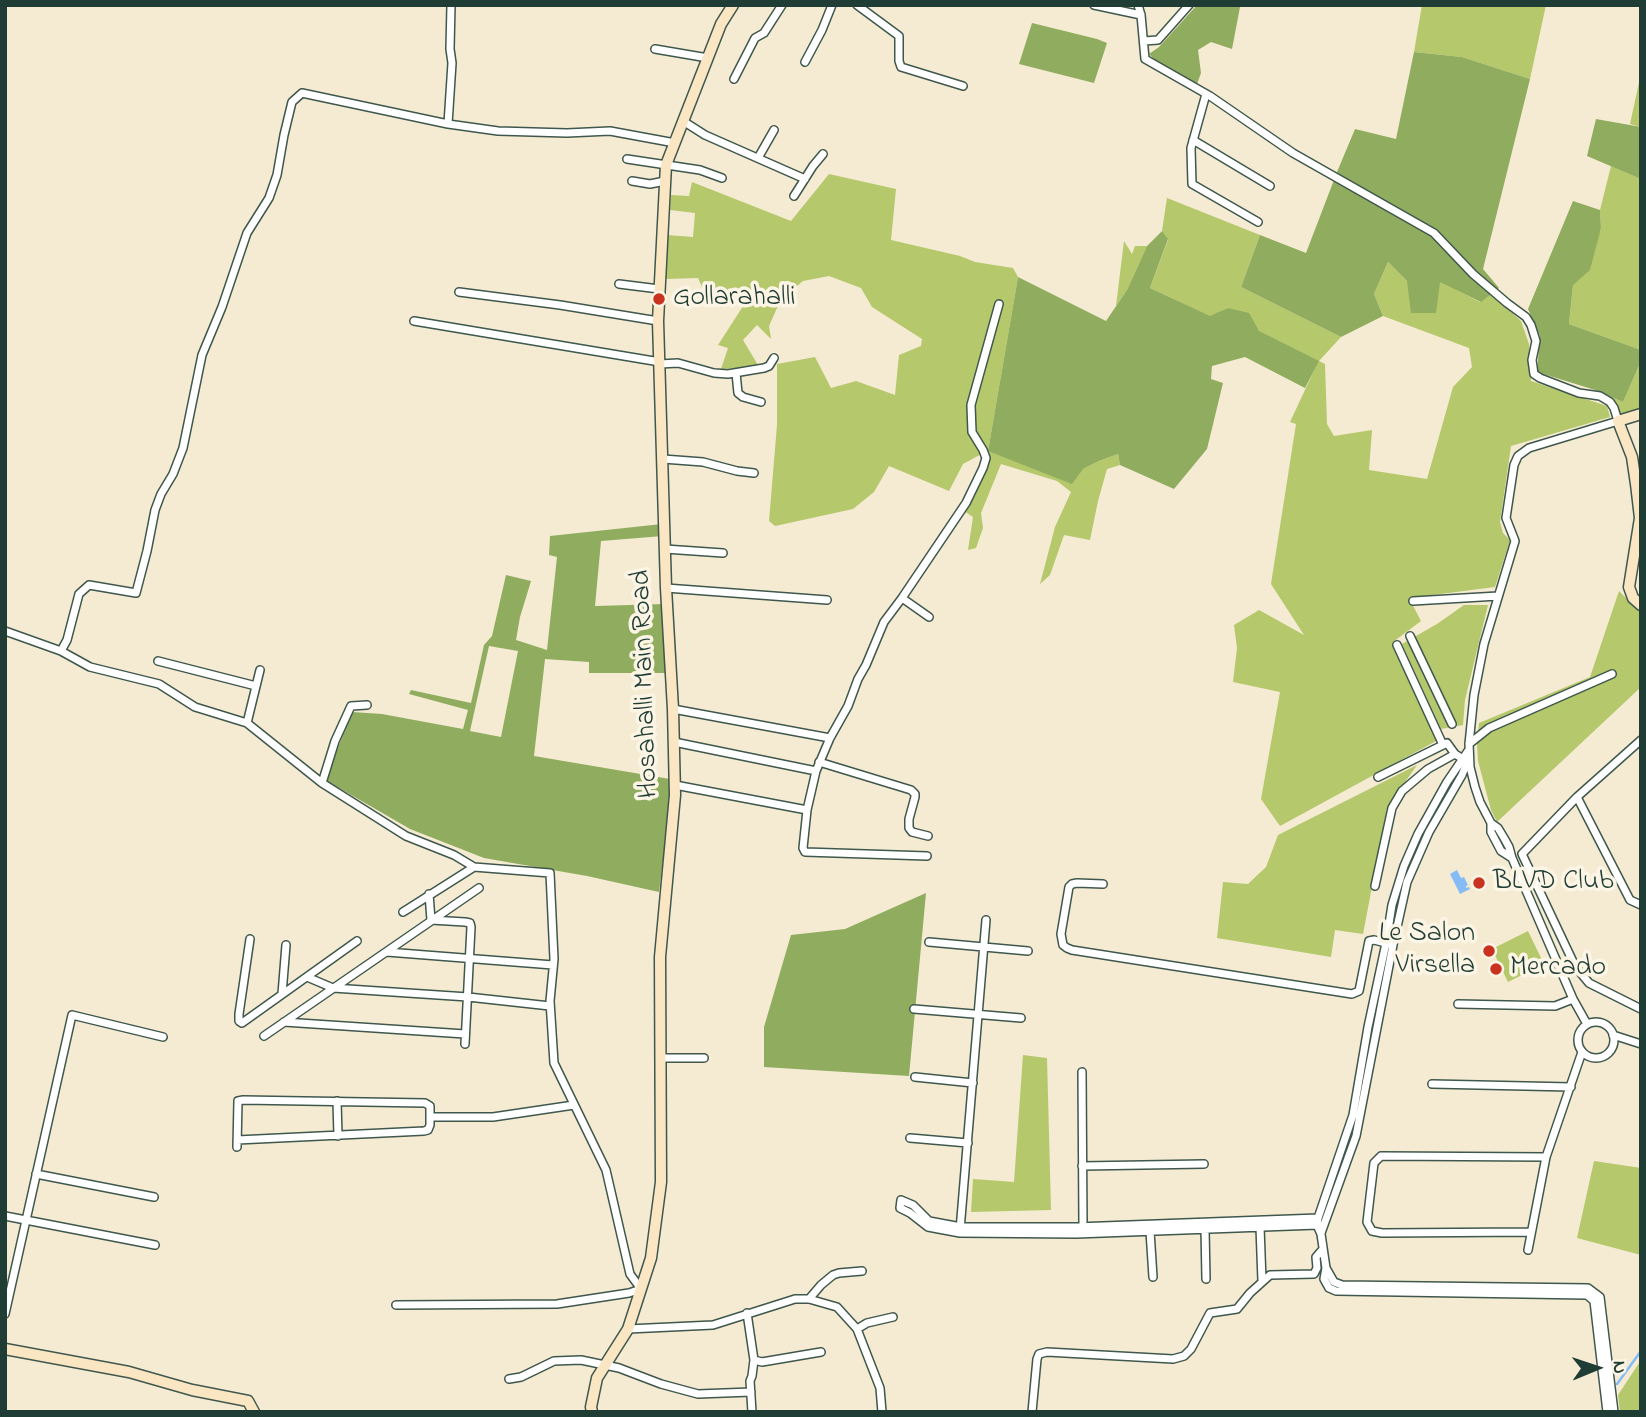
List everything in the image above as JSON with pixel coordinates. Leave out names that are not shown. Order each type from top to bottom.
[{"type":"street","points":[[448,124],[452,64],[451,5]]},
{"type":"street","name":"Hosahalli Main Road","points":[[592,1412],[597,1378],[628,1329],[641,1289],[650,1258],[661,1182],[660,957],[675,785],[666,588],[659,321],[666,165],[721,24],[733,5]]},
{"type":"street","points":[[734,79],[750,45],[764,33],[782,5]]},
{"type":"street","points":[[805,62],[832,5]]},
{"type":"street","points":[[857,5],[899,36],[901,67],[963,86]]},
{"type":"street","points":[[1094,5],[1140,15]]},
{"type":"street","points":[[1138,5],[1145,59],[1206,94],[1293,153],[1434,233],[1473,274],[1526,317],[1536,341],[1532,360],[1534,374],[1578,393],[1600,396],[1612,404],[1632,457],[1636,484],[1640,518],[1629,587],[1633,598],[1641,605]]},
{"type":"street","points":[[1144,41],[1158,40],[1189,5]]},
{"type":"street","points":[[655,49],[708,58]]},
{"type":"street","points":[[61,651],[67,640],[79,594],[89,585],[135,593],[155,510],[183,448],[202,355],[222,307],[247,233],[269,198],[277,175],[292,103],[302,93],[448,124],[498,131],[610,131],[674,143]]},
{"type":"street","points":[[1206,94],[1191,148],[1192,184],[1258,222]]},
{"type":"street","points":[[683,121],[705,135],[805,179]]},
{"type":"street","points":[[758,158],[775,130]]},
{"type":"street","points":[[1193,140],[1270,186]]},
{"type":"street","points":[[794,196],[823,154]]},
{"type":"street","points":[[627,159],[700,170],[722,178]]},
{"type":"street","points":[[632,181],[650,184],[666,181]]},
{"type":"street","points":[[619,284],[659,289]]},
{"type":"street","points":[[459,292],[560,304],[659,321]]},
{"type":"street","points":[[927,856],[805,852],[803,848],[807,810],[819,762],[848,706],[884,622],[966,503],[983,468],[986,458],[972,432],[971,405],[999,304]]},
{"type":"street","points":[[414,321],[660,363],[678,363],[714,373],[728,374],[764,369],[774,358]]},
{"type":"street","points":[[736,373],[738,393],[761,402]]},
{"type":"street","points":[[1607,1412],[1594,1301],[1587,1295],[1336,1291],[1329,1288],[1324,1279],[1326,1268],[1318,1222],[1353,1115],[1368,1027],[1407,882],[1429,832],[1462,775],[1468,752],[1483,644],[1515,541],[1506,517],[1514,465],[1518,456],[1529,448],[1641,414]]},
{"type":"street","points":[[663,460],[703,462],[754,473]]},
{"type":"street","points":[[665,549],[723,553]]},
{"type":"street","points":[[666,588],[827,600]]},
{"type":"street","points":[[1413,601],[1498,596]]},
{"type":"street","points":[[902,598],[929,617]]},
{"type":"street","points":[[5,631],[61,651],[90,667],[159,684],[195,707],[247,723],[321,782],[406,836],[454,855],[474,867],[550,873],[553,965],[550,1006],[554,1063],[606,1170],[627,1265],[641,1289],[557,1304],[396,1306]]},
{"type":"street","points":[[1410,636],[1452,724]]},
{"type":"street","points":[[1397,645],[1443,745]]},
{"type":"street","points":[[158,661],[257,685]]},
{"type":"street","points":[[247,723],[260,670]]},
{"type":"street","points":[[1375,886],[1392,807],[1402,791],[1428,769],[1455,754],[1468,752],[1489,728],[1612,674]]},
{"type":"street","points":[[321,782],[351,706],[367,705]]},
{"type":"street","points":[[673,709],[830,738]]},
{"type":"street","points":[[1641,740],[1577,797],[1521,854],[1575,966],[1589,983],[1641,1009]]},
{"type":"street","points":[[674,742],[816,771]]},
{"type":"street","points":[[1378,777],[1447,743],[1455,754]]},
{"type":"street","points":[[1468,752],[1475,787],[1491,824],[1491,832],[1501,851],[1512,858],[1573,999],[1587,1024]]},
{"type":"street","points":[[819,762],[911,790],[915,797],[909,828],[912,832],[928,835]]},
{"type":"street","points":[[675,785],[807,810]]},
{"type":"street","points":[[1577,797],[1630,900],[1641,905]]},
{"type":"street","points":[[403,912],[474,867]]},
{"type":"street","points":[[1102,884],[1077,883],[1069,887],[1060,934],[1063,945],[1072,950],[1352,994],[1359,991],[1369,941],[1389,944]]},
{"type":"street","points":[[264,1036],[479,888]]},
{"type":"street","points":[[429,894],[432,920]]},
{"type":"street","points":[[432,920],[470,923],[465,1044]]},
{"type":"street","points":[[960,1230],[986,920]]},
{"type":"street","points":[[250,939],[239,1014],[239,1021],[242,1023],[357,941]]},
{"type":"street","points":[[929,942],[1028,951]]},
{"type":"street","points":[[1321,1234],[1356,1136],[1389,944]]},
{"type":"street","points":[[282,994],[286,945]]},
{"type":"street","points":[[385,952],[553,965]]},
{"type":"street","points":[[307,977],[333,988],[468,996],[550,1006]]},
{"type":"street","points":[[1458,1004],[1555,1006],[1573,999]]},
{"type":"street","points":[[914,1009],[1021,1018]]},
{"type":"street","points":[[5,1314],[72,1015],[163,1037]]},
{"type":"street","points":[[284,1022],[465,1034]]},
{"type":"street","points":[[1603,1023],[1613,1035],[1614,1043],[1605,1056],[1589,1056],[1582,1052],[1578,1045],[1581,1029],[1587,1024],[1603,1023]]},
{"type":"street","points":[[1613,1035],[1641,1044]]},
{"type":"street","points":[[1528,1250],[1546,1157],[1582,1052]]},
{"type":"street","points":[[661,1058],[704,1058]]},
{"type":"street","points":[[1082,1072],[1083,1227]]},
{"type":"street","points":[[915,1077],[973,1083]]},
{"type":"street","points":[[1432,1084],[1571,1087]]},
{"type":"street","points":[[248,1099],[425,1103],[430,1106],[430,1117],[430,1125],[424,1131],[237,1144],[238,1101],[248,1099]]},
{"type":"street","points":[[337,1101],[338,1136]]},
{"type":"street","points":[[430,1117],[493,1117],[574,1105]]},
{"type":"street","points":[[911,1138],[968,1143]]},
{"type":"street","points":[[1531,1232],[1372,1231],[1367,1222],[1374,1163],[1381,1156],[1546,1157]]},
{"type":"street","points":[[1082,1166],[1205,1164]]},
{"type":"street","points":[[36,1174],[154,1197]]},
{"type":"street","points":[[900,1204],[913,1205],[929,1221],[960,1230],[1076,1234],[1260,1227],[1318,1222]]},
{"type":"street","points":[[5,1216],[155,1245]]},
{"type":"street","points":[[960,1230],[1318,1222]]},
{"type":"street","points":[[1260,1227],[1262,1281]]},
{"type":"street","points":[[1205,1229],[1206,1279]]},
{"type":"street","points":[[1150,1231],[1153,1277]]},
{"type":"street","points":[[1032,1412],[1037,1359],[1040,1354],[1047,1352],[1173,1359],[1184,1356],[1191,1349],[1210,1313],[1237,1309],[1270,1275],[1314,1274],[1317,1268],[1316,1258],[1323,1249]]},
{"type":"street","points":[[1326,1268],[1334,1282],[1342,1285],[1588,1288],[1600,1297],[1614,1412]]},
{"type":"street","points":[[810,1299],[833,1275],[862,1271]]},
{"type":"street","points":[[628,1329],[713,1325],[795,1299],[810,1299],[837,1307],[857,1329],[880,1388],[882,1412]]},
{"type":"street","points":[[747,1313],[754,1360],[750,1381],[752,1412]]},
{"type":"street","points":[[857,1329],[867,1323],[893,1317]]},
{"type":"street","points":[[5,1349],[129,1372],[192,1390],[248,1401],[254,1412]]},
{"type":"street","points":[[754,1360],[762,1362],[821,1352]]},
{"type":"street","points":[[509,1379],[520,1377],[554,1361],[581,1360],[606,1365],[698,1394],[751,1392]]},
{"type":"green space","points":[[1197,5],[1240,7],[1232,49],[1211,42],[1198,50],[1201,73],[1197,84],[1159,64],[1149,54],[1159,47]]},
{"type":"green space","points":[[1422,5],[1546,5],[1530,79],[1462,57],[1414,52]]},
{"type":"green space","points":[[1032,23],[1107,43],[1094,83],[1019,64]]},
{"type":"green space","points":[[1414,52],[1462,57],[1530,79],[1483,269],[1499,288],[1481,302],[1440,282],[1436,313],[1411,313],[1407,281],[1388,262],[1374,294],[1383,316],[1341,337],[1241,287],[1260,235],[1306,253],[1355,129],[1396,139]]},
{"type":"green space","points":[[1641,73],[1641,127],[1630,124]]},
{"type":"green space","points":[[1596,119],[1641,127],[1641,179],[1587,156]]},
{"type":"green space","points":[[1611,166],[1641,179],[1641,350],[1569,324],[1573,285],[1601,229],[1600,210]]},
{"type":"green space","points":[[829,174],[896,189],[891,240],[975,262],[1013,268],[1018,277],[988,451],[1083,469],[1118,454],[1120,465],[1107,469],[1090,540],[1064,535],[1050,575],[1040,584],[1055,527],[1071,492],[1057,481],[1001,464],[981,513],[983,528],[976,548],[968,550],[973,517],[964,511],[987,461],[987,451],[963,464],[949,491],[889,466],[874,492],[853,509],[775,526],[769,521],[777,425],[777,364],[815,357],[831,388],[856,381],[895,395],[899,355],[921,346],[922,339],[872,307],[861,288],[829,276],[803,281],[781,299],[769,326],[771,339],[757,325],[743,340],[758,365],[721,369],[728,348],[718,345],[747,300],[731,291],[721,308],[708,300],[698,278],[666,279],[667,235],[693,237],[695,213],[670,210],[671,195],[689,196],[692,182],[791,221]]},
{"type":"green space","points":[[1167,198],[1260,235],[1241,287],[1341,337],[1319,361],[1325,364],[1327,424],[1334,436],[1372,430],[1369,470],[1427,479],[1453,387],[1472,367],[1469,348],[1383,316],[1374,294],[1388,262],[1407,281],[1440,281],[1480,302],[1491,294],[1521,321],[1529,344],[1531,381],[1607,406],[1610,417],[1511,446],[1500,522],[1503,533],[1510,540],[1495,587],[1409,598],[1421,621],[1393,642],[1438,740],[1280,826],[1261,799],[1280,692],[1233,682],[1237,648],[1234,625],[1259,610],[1304,635],[1271,584],[1296,424],[1290,422],[1318,362],[1258,331],[1228,308],[1211,317],[1150,288],[1168,240],[1162,231]]},
{"type":"green space","points":[[1573,201],[1600,210],[1601,228],[1590,270],[1573,285],[1569,324],[1641,350],[1641,361],[1623,402],[1595,390],[1537,372],[1540,336],[1528,309]]},
{"type":"green space","points":[[1162,231],[1168,239],[1150,288],[1210,316],[1228,308],[1249,313],[1259,331],[1319,361],[1305,388],[1245,357],[1212,366],[1211,379],[1223,383],[1207,449],[1174,489],[1120,465],[1118,454],[1083,469],[1072,484],[988,451],[1018,277],[1106,321],[1127,290],[1147,246]]},
{"type":"green space","points":[[1124,241],[1132,254],[1135,246],[1147,246],[1127,290],[1116,306]]},
{"type":"green space","points":[[1641,361],[1641,412],[1620,416],[1611,397],[1623,402]]},
{"type":"green space","points":[[662,524],[663,536],[601,541],[595,606],[665,604],[667,673],[589,673],[589,662],[545,659],[534,756],[670,779],[659,892],[484,858],[410,829],[327,781],[352,712],[382,714],[463,729],[468,710],[409,694],[411,690],[471,703],[484,645],[492,636],[506,575],[531,581],[516,640],[547,650],[557,557],[549,555],[550,536]],"holes":[[[489,646],[518,651],[501,737],[470,731]]]},
{"type":"green space","points":[[1619,591],[1641,613],[1641,687],[1497,822],[1491,810],[1478,761],[1479,723],[1590,677]]},
{"type":"green space","points":[[1464,605],[1488,605],[1465,700],[1463,725],[1441,729],[1402,644]]},
{"type":"green space","points":[[1417,765],[1387,808],[1363,934],[1335,930],[1331,957],[1217,938],[1223,882],[1248,884],[1266,867],[1278,835]]},
{"type":"green space","points":[[926,893],[909,1076],[764,1067],[764,1027],[791,935],[845,929]]},
{"type":"green space","points":[[1528,931],[1544,964],[1508,982],[1492,949]]},
{"type":"green space","points":[[1023,1055],[1047,1058],[1051,1210],[971,1212],[973,1179],[1014,1182]]},
{"type":"green space","points":[[1594,1161],[1641,1168],[1641,1255],[1577,1238]]},
{"type":"green space","points":[[1641,1360],[1641,1412],[1620,1412],[1618,1395]]},
{"type":"water","points":[[1457,870],[1468,885],[1466,888],[1470,889],[1460,894],[1450,874]]},
{"type":"waterway","points":[[1617,1384],[1641,1351]]},
{"type":"place","name":"Gollarahalli","points":[[659,299]]},
{"type":"place","name":"BLVD Club","points":[[1479,883]]},
{"type":"place","name":"Le Salon Virsella","points":[[1489,951]]},
{"type":"place","name":"Mercado","points":[[1496,969]]}]
